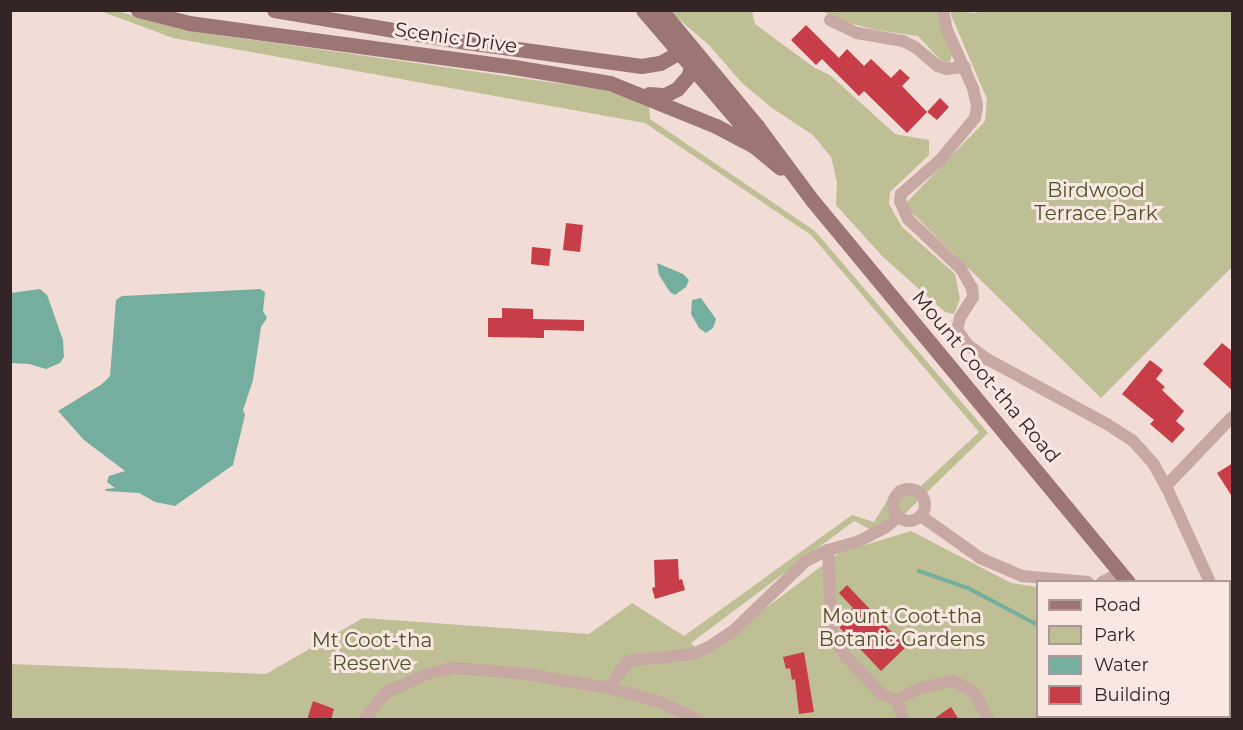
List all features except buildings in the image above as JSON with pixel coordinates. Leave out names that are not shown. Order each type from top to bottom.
[{"type":"main road","name":"Scenic Drive","points":[[138,10],[189,23],[564,74],[653,95],[665,95],[682,84],[691,68]]},
{"type":"main road","name":"Scenic Drive","points":[[274,10],[466,42],[641,66],[656,64],[685,50]]},
{"type":"main road","name":"Mount Coot-tha Road","points":[[643,10],[685,50],[757,126],[812,200],[1124,577]]},
{"type":"main road","points":[[661,10],[685,50],[691,68]]},
{"type":"main road","name":"Mount Coot-tha Road","points":[[691,68],[781,170],[812,200]]},
{"type":"main road","name":"Scenic Drive","points":[[626,87],[734,135],[759,150],[781,170]]},
{"type":"street","points":[[943,10],[948,30],[965,67],[977,106],[975,118],[940,160],[901,194],[900,201],[908,219],[968,279],[973,297],[960,318],[957,330],[968,345],[989,360],[1133,441],[1154,463],[1209,580]]},
{"type":"street","points":[[830,20],[857,33],[903,41],[915,47],[938,66],[946,69],[965,67]]},
{"type":"street","points":[[1166,486],[1233,417]]},
{"type":"street","points":[[908,489],[922,496],[926,506],[921,516],[912,521],[898,517],[893,507],[895,497],[908,489]]},
{"type":"street","points":[[921,516],[981,558],[1022,576],[1066,580]]},
{"type":"street","points":[[609,688],[628,660],[693,654],[710,647],[734,630],[806,561],[828,550],[859,541],[898,517]]},
{"type":"street","points":[[828,550],[832,634],[845,655],[881,693],[897,700],[903,720]]},
{"type":"street","points":[[364,720],[387,692],[428,674],[453,668],[519,673],[609,688],[660,702],[698,720]]},
{"type":"street","points":[[897,700],[918,689],[953,680],[975,694],[989,720]]},
{"type":"green space","name":"Mount Coot-tha Botanic Gardens","points":[[98,10],[116,11],[197,32],[612,91],[649,104],[650,119],[815,231],[988,433],[882,536],[854,521],[691,643],[703,655],[839,553],[911,531],[1011,583],[1036,587],[1036,718],[1219,719],[11,720],[11,664],[266,674],[363,618],[589,634],[632,603],[684,636],[852,515],[874,522],[896,486],[906,483],[921,486],[979,432],[811,235],[645,123],[173,38]]},
{"type":"green space","name":"Birdwood Terrace Park","points":[[980,10],[1232,11],[1232,267],[1101,398],[904,205],[985,121],[987,99],[951,15],[951,11],[976,13]]},
{"type":"green space","points":[[669,11],[752,11],[755,24],[815,68],[830,75],[895,134],[929,140],[929,155],[890,192],[889,204],[902,227],[955,274],[960,299],[954,314],[945,312],[883,257],[836,205],[837,182],[831,157],[813,135],[772,108],[742,83],[709,45]]},
{"type":"green space","points":[[822,11],[937,11],[953,49],[950,62],[943,63],[918,36],[876,30],[845,22]]},
{"type":"green space","points":[[1232,629],[1232,678],[1231,676]]},
{"type":"water","points":[[657,263],[683,274],[689,280],[686,287],[675,295],[670,292],[659,275]]},
{"type":"water","points":[[40,289],[47,295],[63,340],[64,357],[60,363],[46,369],[29,364],[11,363],[11,293]]},
{"type":"water","points":[[260,289],[265,292],[263,311],[267,318],[261,327],[253,380],[243,410],[245,415],[233,465],[175,506],[155,502],[139,493],[106,491],[105,489],[115,488],[107,482],[109,476],[125,471],[84,440],[58,411],[102,384],[110,376],[116,300],[122,296]]},
{"type":"water","points":[[701,298],[716,319],[713,328],[706,333],[699,328],[691,314],[692,300]]},
{"type":"waterway","points":[[919,571],[968,588],[1036,624]]},
{"type":"park label","name":"Mt Coot-tha Reserve","points":[[372,652]]}]
